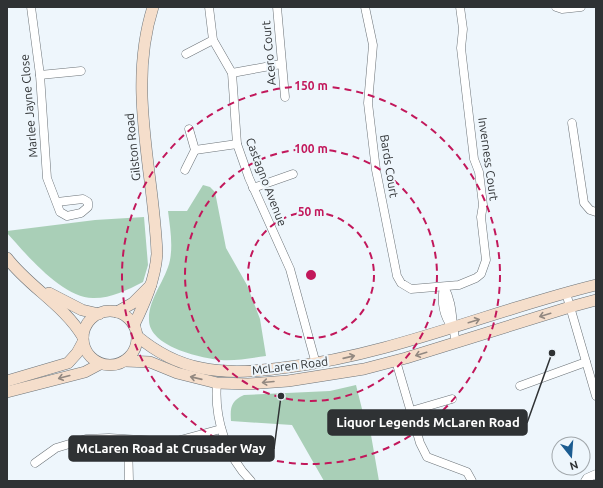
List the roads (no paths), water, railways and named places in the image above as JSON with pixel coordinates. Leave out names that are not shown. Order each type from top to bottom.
[{"type":"main road","name":"Gilston Road","points":[[136,330],[156,268],[157,241],[141,92],[144,45],[153,7]]},
{"type":"main road","points":[[7,258],[19,272],[69,318],[83,339],[89,355],[100,364]]},
{"type":"main road","points":[[117,312],[133,302],[151,285]]},
{"type":"main road","name":"McLaren Road","points":[[136,330],[150,347],[162,354],[201,368],[246,371],[316,364],[378,350],[596,285]]},
{"type":"main road","points":[[38,288],[82,310],[99,314]]},
{"type":"main road","name":"McLaren Road","points":[[125,361],[150,362],[177,373],[216,383],[248,384],[288,381],[364,369],[396,361],[596,300]]},
{"type":"main road","points":[[7,381],[41,373],[68,363],[77,353],[88,323],[99,314],[108,311],[117,312],[130,319],[136,330],[135,350],[125,361],[114,365],[100,364],[85,372],[7,392]]},
{"type":"street","name":"Marlee Jayne Close","points":[[31,7],[40,75],[47,178],[57,202]]},
{"type":"street","name":"Castagno Avenue","points":[[209,7],[213,40],[232,73],[237,144],[253,188],[290,269],[316,364]]},
{"type":"street","name":"Acero Court","points":[[277,7],[285,97]]},
{"type":"street","name":"Bards Court","points":[[365,7],[373,45],[368,103],[375,163],[397,276],[401,283],[411,289],[444,287]]},
{"type":"street","name":"Inverness Court","points":[[444,287],[459,285],[476,278],[484,269],[486,260],[481,217],[483,205],[480,179],[474,159],[461,48],[462,30],[460,7]]},
{"type":"street","points":[[556,7],[562,9],[581,7]]},
{"type":"street","points":[[186,54],[213,40]]},
{"type":"street","points":[[232,73],[281,64]]},
{"type":"street","points":[[40,75],[81,71]]},
{"type":"street","points":[[572,123],[584,203],[590,210],[596,212]]},
{"type":"street","points":[[185,170],[195,150],[188,129]]},
{"type":"street","points":[[195,150],[237,144]]},
{"type":"street","points":[[253,188],[293,174]]},
{"type":"street","points":[[444,287],[442,297],[445,318],[452,328],[456,342]]},
{"type":"street","points":[[566,293],[596,396]]},
{"type":"street","points":[[396,361],[420,443],[427,457],[467,472],[472,481]]},
{"type":"street","points":[[520,386],[586,362]]},
{"type":"street","points":[[216,383],[221,429],[234,461],[251,481]]},
{"type":"street","points":[[411,411],[452,399]]},
{"type":"street","points":[[35,463],[56,448],[86,439],[109,438],[173,442],[221,429]]},
{"type":"street","points":[[128,440],[129,481]]},
{"type":"street","points":[[585,481],[587,478],[596,474]]},
{"type":"place","name":"Liquor Legends McLaren Road","points":[[552,353]]},
{"type":"place","name":"McLaren Road at Crusader Way","points":[[281,396]]}]
